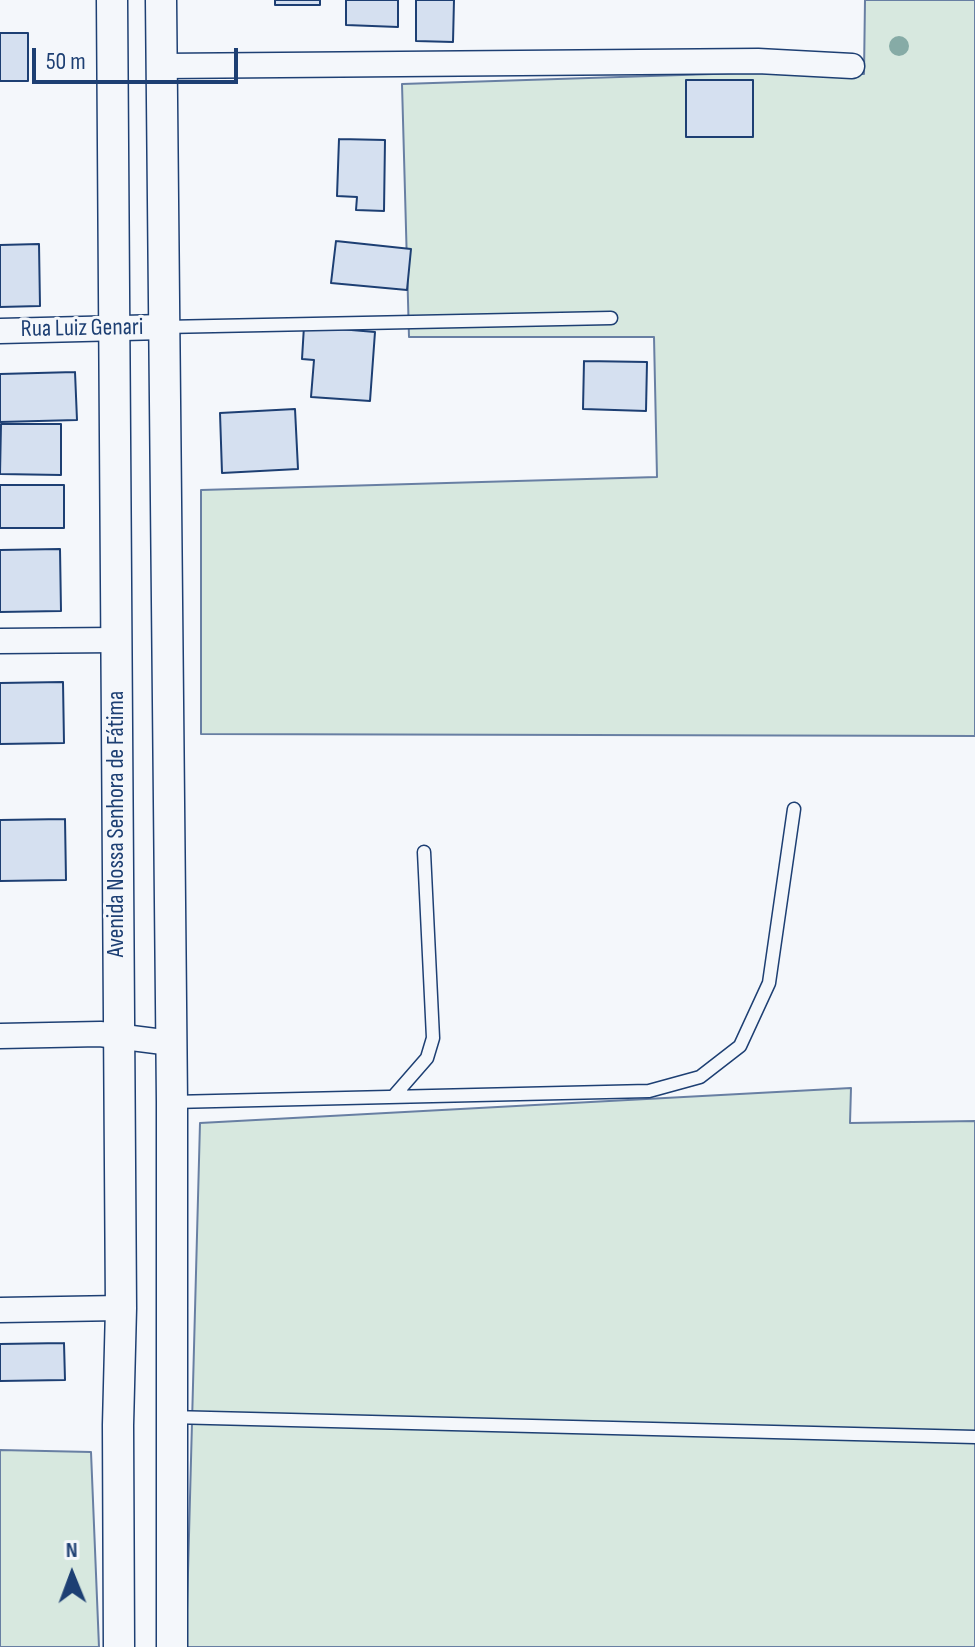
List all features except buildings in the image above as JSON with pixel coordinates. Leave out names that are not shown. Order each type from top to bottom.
[{"type":"street","name":"Avenida Nossa Senhora de Fátima","points":[[112,0],[121,1308],[119,1647]]},
{"type":"street","points":[[161,0],[172,1102],[172,1647]]},
{"type":"street","points":[[162,66],[758,61],[852,66]]},
{"type":"street","name":"Rua Luiz Genari","points":[[0,331],[164,327]]},
{"type":"street","points":[[0,641],[166,640]]},
{"type":"street","points":[[0,1036],[100,1034],[171,1043]]},
{"type":"street","points":[[0,1310],[121,1308]]},
{"type":"lane","points":[[164,327],[611,318]]},
{"type":"lane","points":[[172,1102],[649,1091],[700,1077],[740,1046],[769,983],[794,809]]},
{"type":"lane","points":[[393,1097],[427,1058],[433,1038],[424,852]]},
{"type":"lane","points":[[170,1417],[975,1437]]},
{"type":"shaded area","points":[[865,0],[975,0],[975,736],[201,734],[201,490],[657,477],[654,337],[409,337],[402,84],[744,73],[864,74]]},
{"type":"shaded area","points":[[851,1088],[850,1123],[975,1121],[975,1647],[186,1647],[200,1123]]},
{"type":"shaded area","points":[[0,1450],[91,1452],[99,1647],[0,1647]]}]
